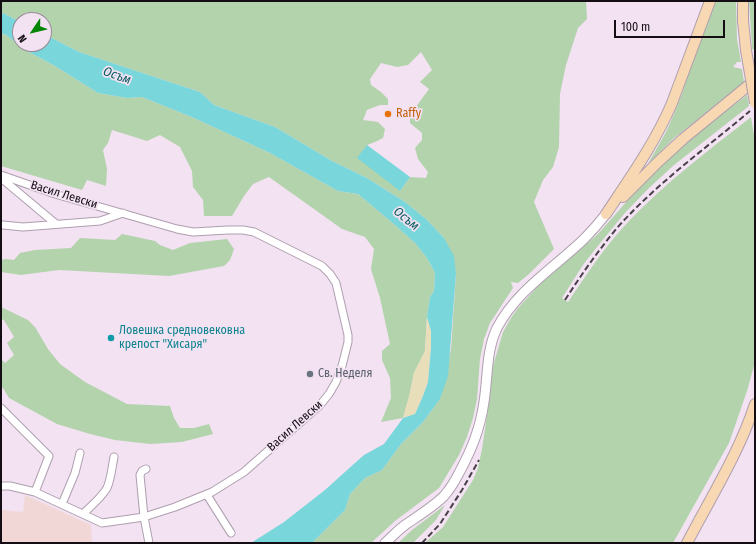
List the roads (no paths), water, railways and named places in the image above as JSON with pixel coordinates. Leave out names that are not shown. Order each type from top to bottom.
[{"type":"main road","points":[[606,214],[645,156],[666,117],[710,1]]},
{"type":"main road","points":[[743,1],[743,21],[746,50],[755,103]]},
{"type":"main road","points":[[606,214],[683,139],[719,108],[746,89],[755,80]]},
{"type":"main road","points":[[687,543],[737,450],[755,404]]},
{"type":"street","name":"Васил Левски","points":[[1,175],[56,194],[177,229],[193,232],[228,230],[254,232],[322,266],[330,274],[336,283],[348,335],[348,342],[342,366],[336,382],[320,405],[244,472],[207,495],[144,517],[102,523],[34,492],[10,486],[1,486]]},
{"type":"street","points":[[1,178],[56,224]]},
{"type":"street","points":[[3,225],[23,227],[100,221],[123,213]]},
{"type":"street","points":[[385,543],[403,527],[433,506],[445,495],[466,460],[474,443],[480,422],[492,342],[497,328],[506,314],[523,292],[583,240],[606,214]]},
{"type":"street","points":[[1,408],[49,456],[34,492]]},
{"type":"street","points":[[62,504],[80,454]]},
{"type":"street","points":[[83,514],[99,498],[107,487],[114,457]]},
{"type":"street","points":[[146,469],[142,471],[140,475],[144,517],[149,543]]},
{"type":"street","points":[[207,495],[231,533]]},
{"type":"water","points":[[1,12],[12,18],[12,39],[1,33]]},
{"type":"water","name":"Осъм","points":[[52,38],[79,52],[200,92],[214,105],[275,127],[332,161],[367,178],[405,202],[426,219],[444,238],[454,256],[456,274],[448,376],[440,399],[423,422],[401,444],[382,470],[365,478],[350,494],[345,510],[312,543],[251,543],[284,522],[325,490],[364,455],[384,444],[403,418],[415,414],[428,382],[431,348],[431,331],[427,317],[430,297],[434,291],[435,273],[427,258],[415,243],[358,194],[338,191],[270,153],[194,118],[142,97],[127,98],[98,93],[55,66],[29,52],[52,52]]},
{"type":"water","points":[[367,145],[410,177],[400,191],[357,158]]},
{"type":"railway","points":[[565,300],[603,245],[632,212],[681,167],[750,111]]},
{"type":"railway","points":[[422,543],[440,524],[479,460]]},
{"type":"place","name":"Raffy","points":[[388,114]]},
{"type":"place","name":"Ловешка средновековна крепост \"Хисаря\"","points":[[111,338]]},
{"type":"place","name":"Св. Неделя","points":[[310,374]]}]
